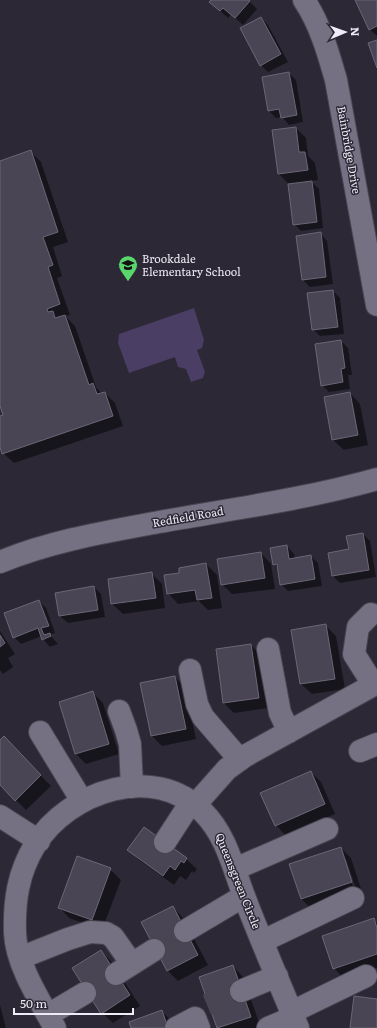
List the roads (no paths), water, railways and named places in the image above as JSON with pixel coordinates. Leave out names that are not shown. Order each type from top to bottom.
[{"type":"street","name":"Bainbridge Drive","points":[[304,0],[318,27],[327,49],[368,204],[377,305]]},
{"type":"street","name":"Redfield Road","points":[[0,562],[36,549],[78,538],[296,498],[377,480]]},
{"type":"street","points":[[165,842],[193,803],[227,769],[265,744],[375,683],[354,654],[358,627],[371,614]]},
{"type":"street","points":[[268,649],[280,713],[295,728]]},
{"type":"street","points":[[190,670],[197,704],[203,717],[240,760]]},
{"type":"street","points":[[119,711],[130,744],[132,787]]},
{"type":"street","points":[[40,732],[82,801]]},
{"type":"street","name":"Queensgreen Circle","points":[[52,1021],[25,971],[20,958],[8,893],[39,840],[58,818],[88,797],[110,789],[148,786],[178,794],[193,803],[213,822],[224,842],[244,896],[295,1019]]},
{"type":"street","points":[[0,816],[39,840]]},
{"type":"street","points":[[235,869],[327,829]]},
{"type":"street","points":[[185,931],[244,896]]},
{"type":"street","points":[[263,941],[353,898]]},
{"type":"street","points":[[20,958],[90,932],[106,933],[113,937],[124,969],[154,950]]},
{"type":"street","points":[[240,991],[277,976]]},
{"type":"street","points":[[268,1028],[295,1019],[366,976]]},
{"type":"street","points":[[52,1021],[84,993]]},
{"type":"tunnel","points":[[154,950],[185,931]]},
{"type":"tunnel","points":[[85,993],[116,974]]},
{"type":"tunnel","points":[[207,1005],[241,991]]},
{"type":"place","name":"Brookdale Elementary School","points":[[128,282]]}]
